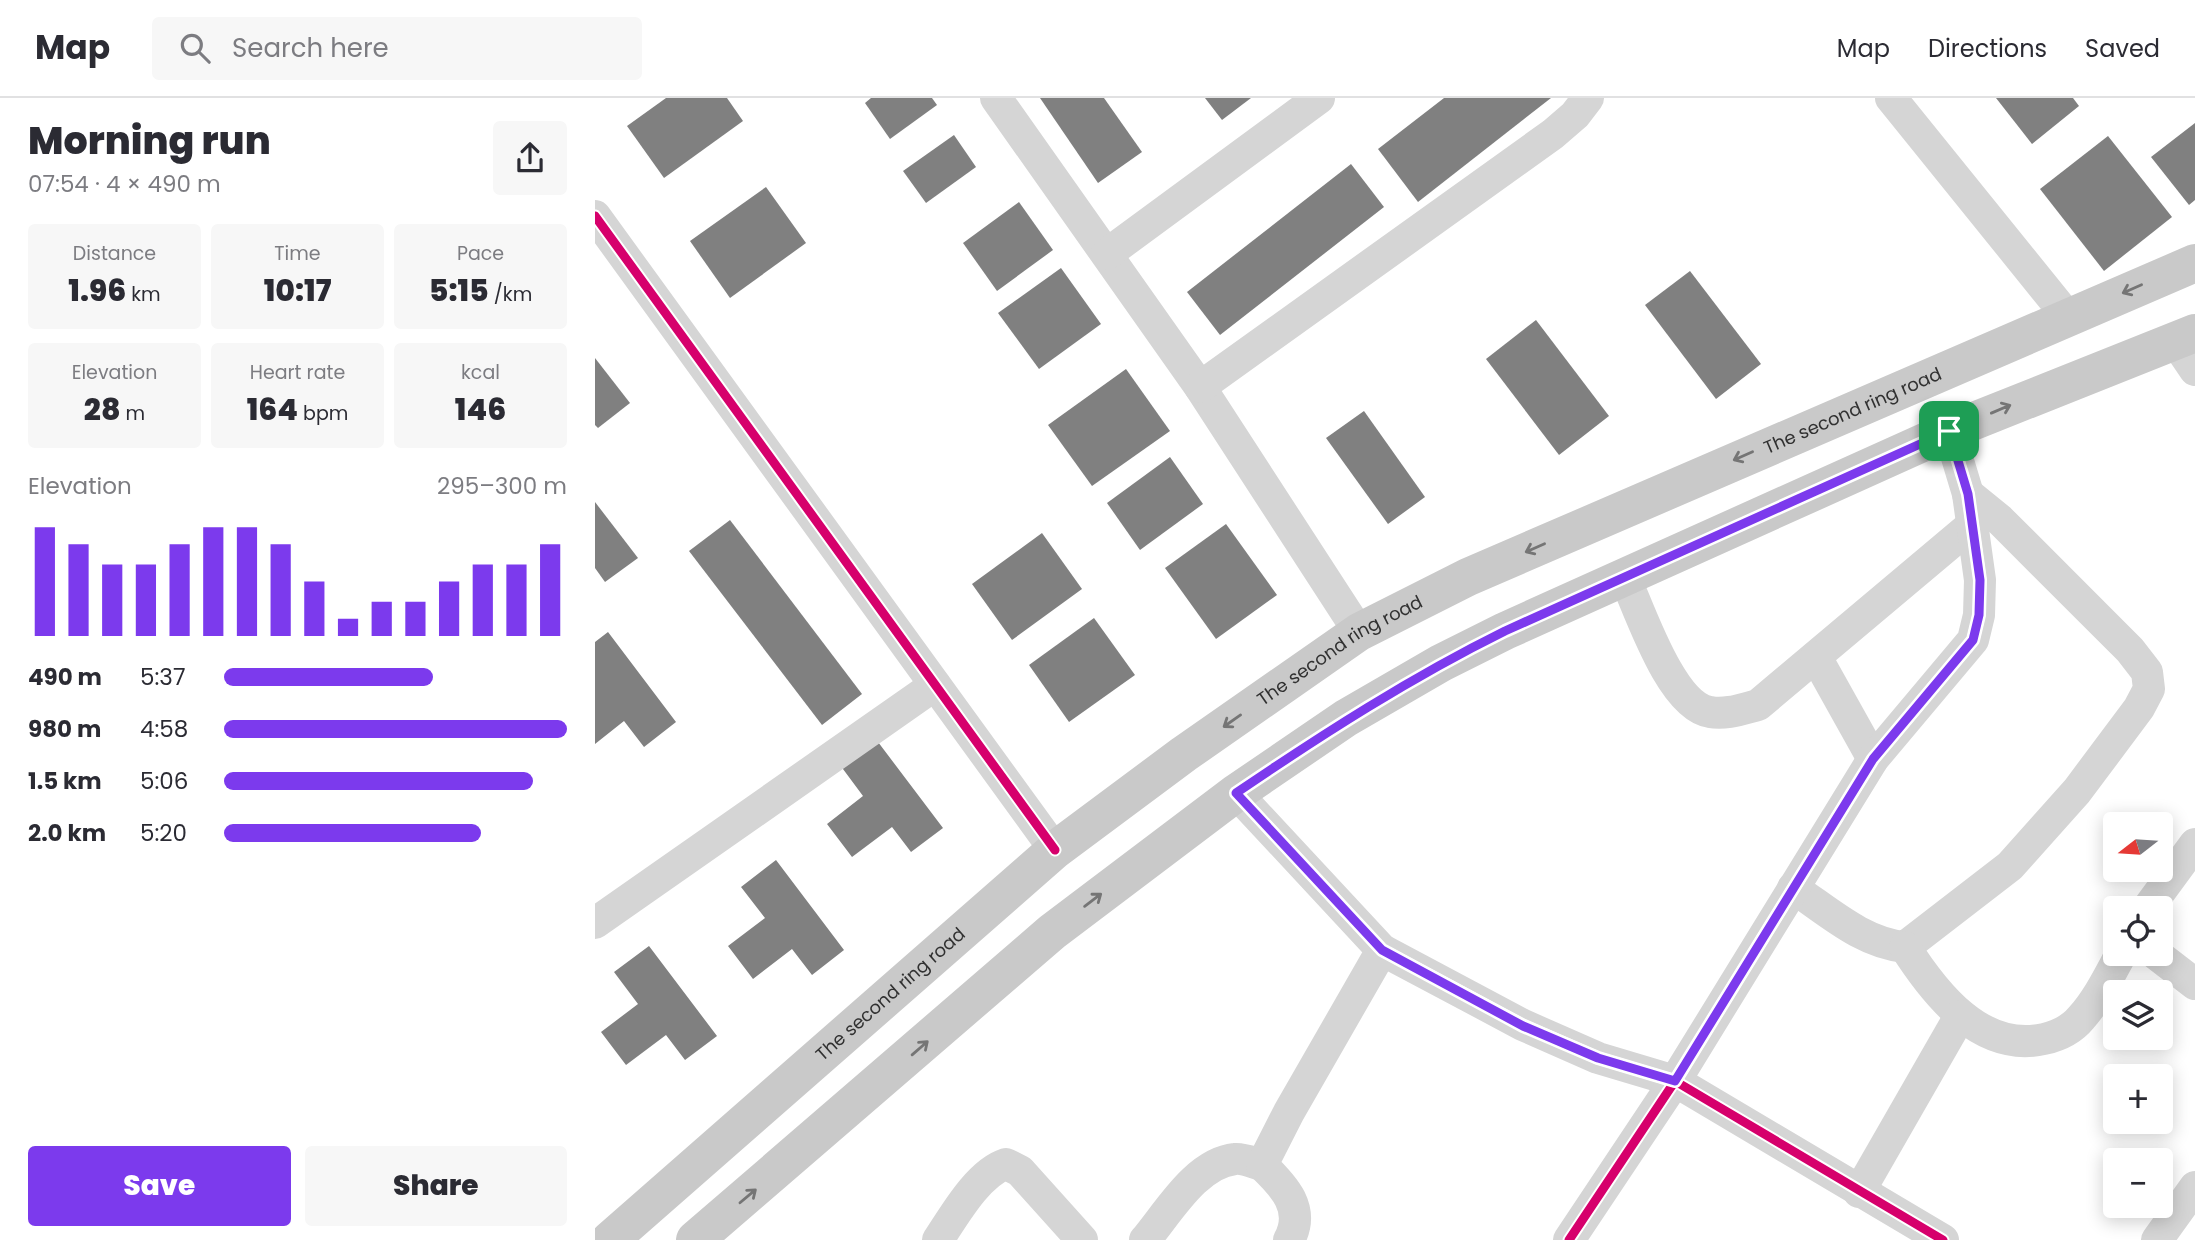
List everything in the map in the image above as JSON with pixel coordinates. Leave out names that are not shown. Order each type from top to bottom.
[{"type":"main road","name":"The second ring road","points":[[610,1240],[1055,850],[1184,754],[1359,632],[1468,577],[2195,262]]},
{"type":"main road","points":[[695,1240],[1052,932],[1236,793],[1346,718],[1441,663],[1949,431],[2189,348]]},
{"type":"street","points":[[996,98],[1200,387],[1359,632]]},
{"type":"street","points":[[1107,254],[1319,98]]},
{"type":"street","points":[[1200,387],[1553,134],[1575,115],[1588,98]]},
{"type":"street","points":[[1891,98],[2068,317]]},
{"type":"street","points":[[595,216],[1055,850]]},
{"type":"street","points":[[1569,1240],[1675,1081],[1873,759],[1973,640],[1979,615],[1980,580],[1968,494],[1949,431]]},
{"type":"street","points":[[1793,888],[1866,937],[1885,945],[1905,947],[2010,866],[2077,791],[2139,708],[2149,689],[2147,672],[2130,650],[2000,520],[1968,494]]},
{"type":"street","points":[[1625,578],[1666,669],[1690,702],[1708,712],[1730,713],[1758,705],[1972,525]]},
{"type":"street","points":[[1816,657],[1873,759]]},
{"type":"street","points":[[595,923],[935,684]]},
{"type":"street","points":[[1236,793],[1382,950],[1523,1026],[1598,1058],[1675,1081],[1943,1240]]},
{"type":"street","points":[[2157,896],[2195,844]]},
{"type":"street","points":[[1905,947],[1927,982],[1960,1016],[1997,1037],[2029,1042],[2058,1035],[2080,1020],[2103,988],[2114,966]]},
{"type":"street","points":[[1262,1165],[1289,1112],[1382,950]]},
{"type":"street","points":[[2171,966],[2195,984]]},
{"type":"street","points":[[1859,1192],[1960,1016]]},
{"type":"street","points":[[1145,1240],[1193,1183],[1216,1165],[1237,1158],[1262,1165],[1285,1187],[1295,1207],[1296,1228],[1289,1240]]},
{"type":"street","points":[[938,1240],[981,1182],[998,1167],[1006,1164],[1020,1171],[1082,1240]]},
{"type":"street","points":[[2157,1240],[2195,1187]]},
{"type":"building","points":[[666,98],[727,98],[743,121],[664,178],[627,126]]},
{"type":"building","points":[[871,98],[932,98],[937,105],[890,139],[865,103]]},
{"type":"building","points":[[1040,98],[1104,98],[1142,152],[1098,183]]},
{"type":"building","points":[[1205,98],[1251,98],[1222,120]]},
{"type":"building","points":[[1444,98],[1551,98],[1418,202],[1378,149]]},
{"type":"building","points":[[1996,98],[2073,98],[2079,106],[2032,144]]},
{"type":"building","points":[[2195,123],[2195,200],[2189,205],[2151,157]]},
{"type":"building","points":[[954,135],[976,167],[926,203],[903,171]]},
{"type":"building","points":[[2108,136],[2172,217],[2104,271],[2040,189]]},
{"type":"building","points":[[1351,164],[1384,207],[1220,335],[1187,292]]},
{"type":"building","points":[[766,187],[806,243],[730,298],[690,241]]},
{"type":"building","points":[[1019,202],[1053,250],[997,291],[963,243]]},
{"type":"building","points":[[1061,268],[1101,324],[1039,369],[998,313]]},
{"type":"building","points":[[1690,271],[1761,364],[1716,399],[1645,305]]},
{"type":"building","points":[[1536,320],[1609,416],[1559,455],[1486,359]]},
{"type":"building","points":[[595,358],[630,403],[598,428],[595,425]]},
{"type":"building","points":[[1126,369],[1170,431],[1092,486],[1048,425]]},
{"type":"building","points":[[1364,411],[1425,497],[1388,524],[1326,438]]},
{"type":"building","points":[[1170,457],[1203,504],[1140,550],[1107,503]]},
{"type":"building","points":[[595,502],[638,558],[605,582],[595,568]]},
{"type":"building","points":[[730,520],[862,694],[822,725],[689,551]]},
{"type":"building","points":[[1226,524],[1277,595],[1216,639],[1165,568]]},
{"type":"building","points":[[1042,533],[1082,589],[1012,640],[972,584]]},
{"type":"building","points":[[1094,618],[1135,675],[1069,722],[1029,665]]},
{"type":"building","points":[[608,632],[676,722],[644,747],[624,721],[595,744],[595,642]]},
{"type":"building","points":[[875,738],[943,828],[911,852],[892,827],[852,857],[827,824],[863,796],[840,765]]},
{"type":"building","points":[[776,860],[844,950],[812,975],[792,949],[753,979],[728,946],[765,918],[741,887]]},
{"type":"building","points":[[649,946],[717,1036],[685,1060],[666,1035],[626,1065],[601,1032],[638,1004],[614,972]]},
{"type":"cycle path","points":[[595,216],[1055,850]]},
{"type":"cycle path","points":[[1569,1240],[1675,1081],[1873,759],[1973,640],[1979,615],[1980,580],[1968,494],[1949,431]]},
{"type":"cycle path","points":[[1236,793],[1382,950],[1523,1025],[1598,1058],[1675,1081],[1943,1240]]},
{"type":"route","points":[[1949,431],[1968,494],[1980,580],[1979,615],[1973,640],[1958,662],[1873,759],[1850,802],[1793,888],[1675,1081],[1598,1058],[1523,1026],[1382,950],[1236,793],[1346,718],[1441,663],[1505,631],[1949,431]]}]
